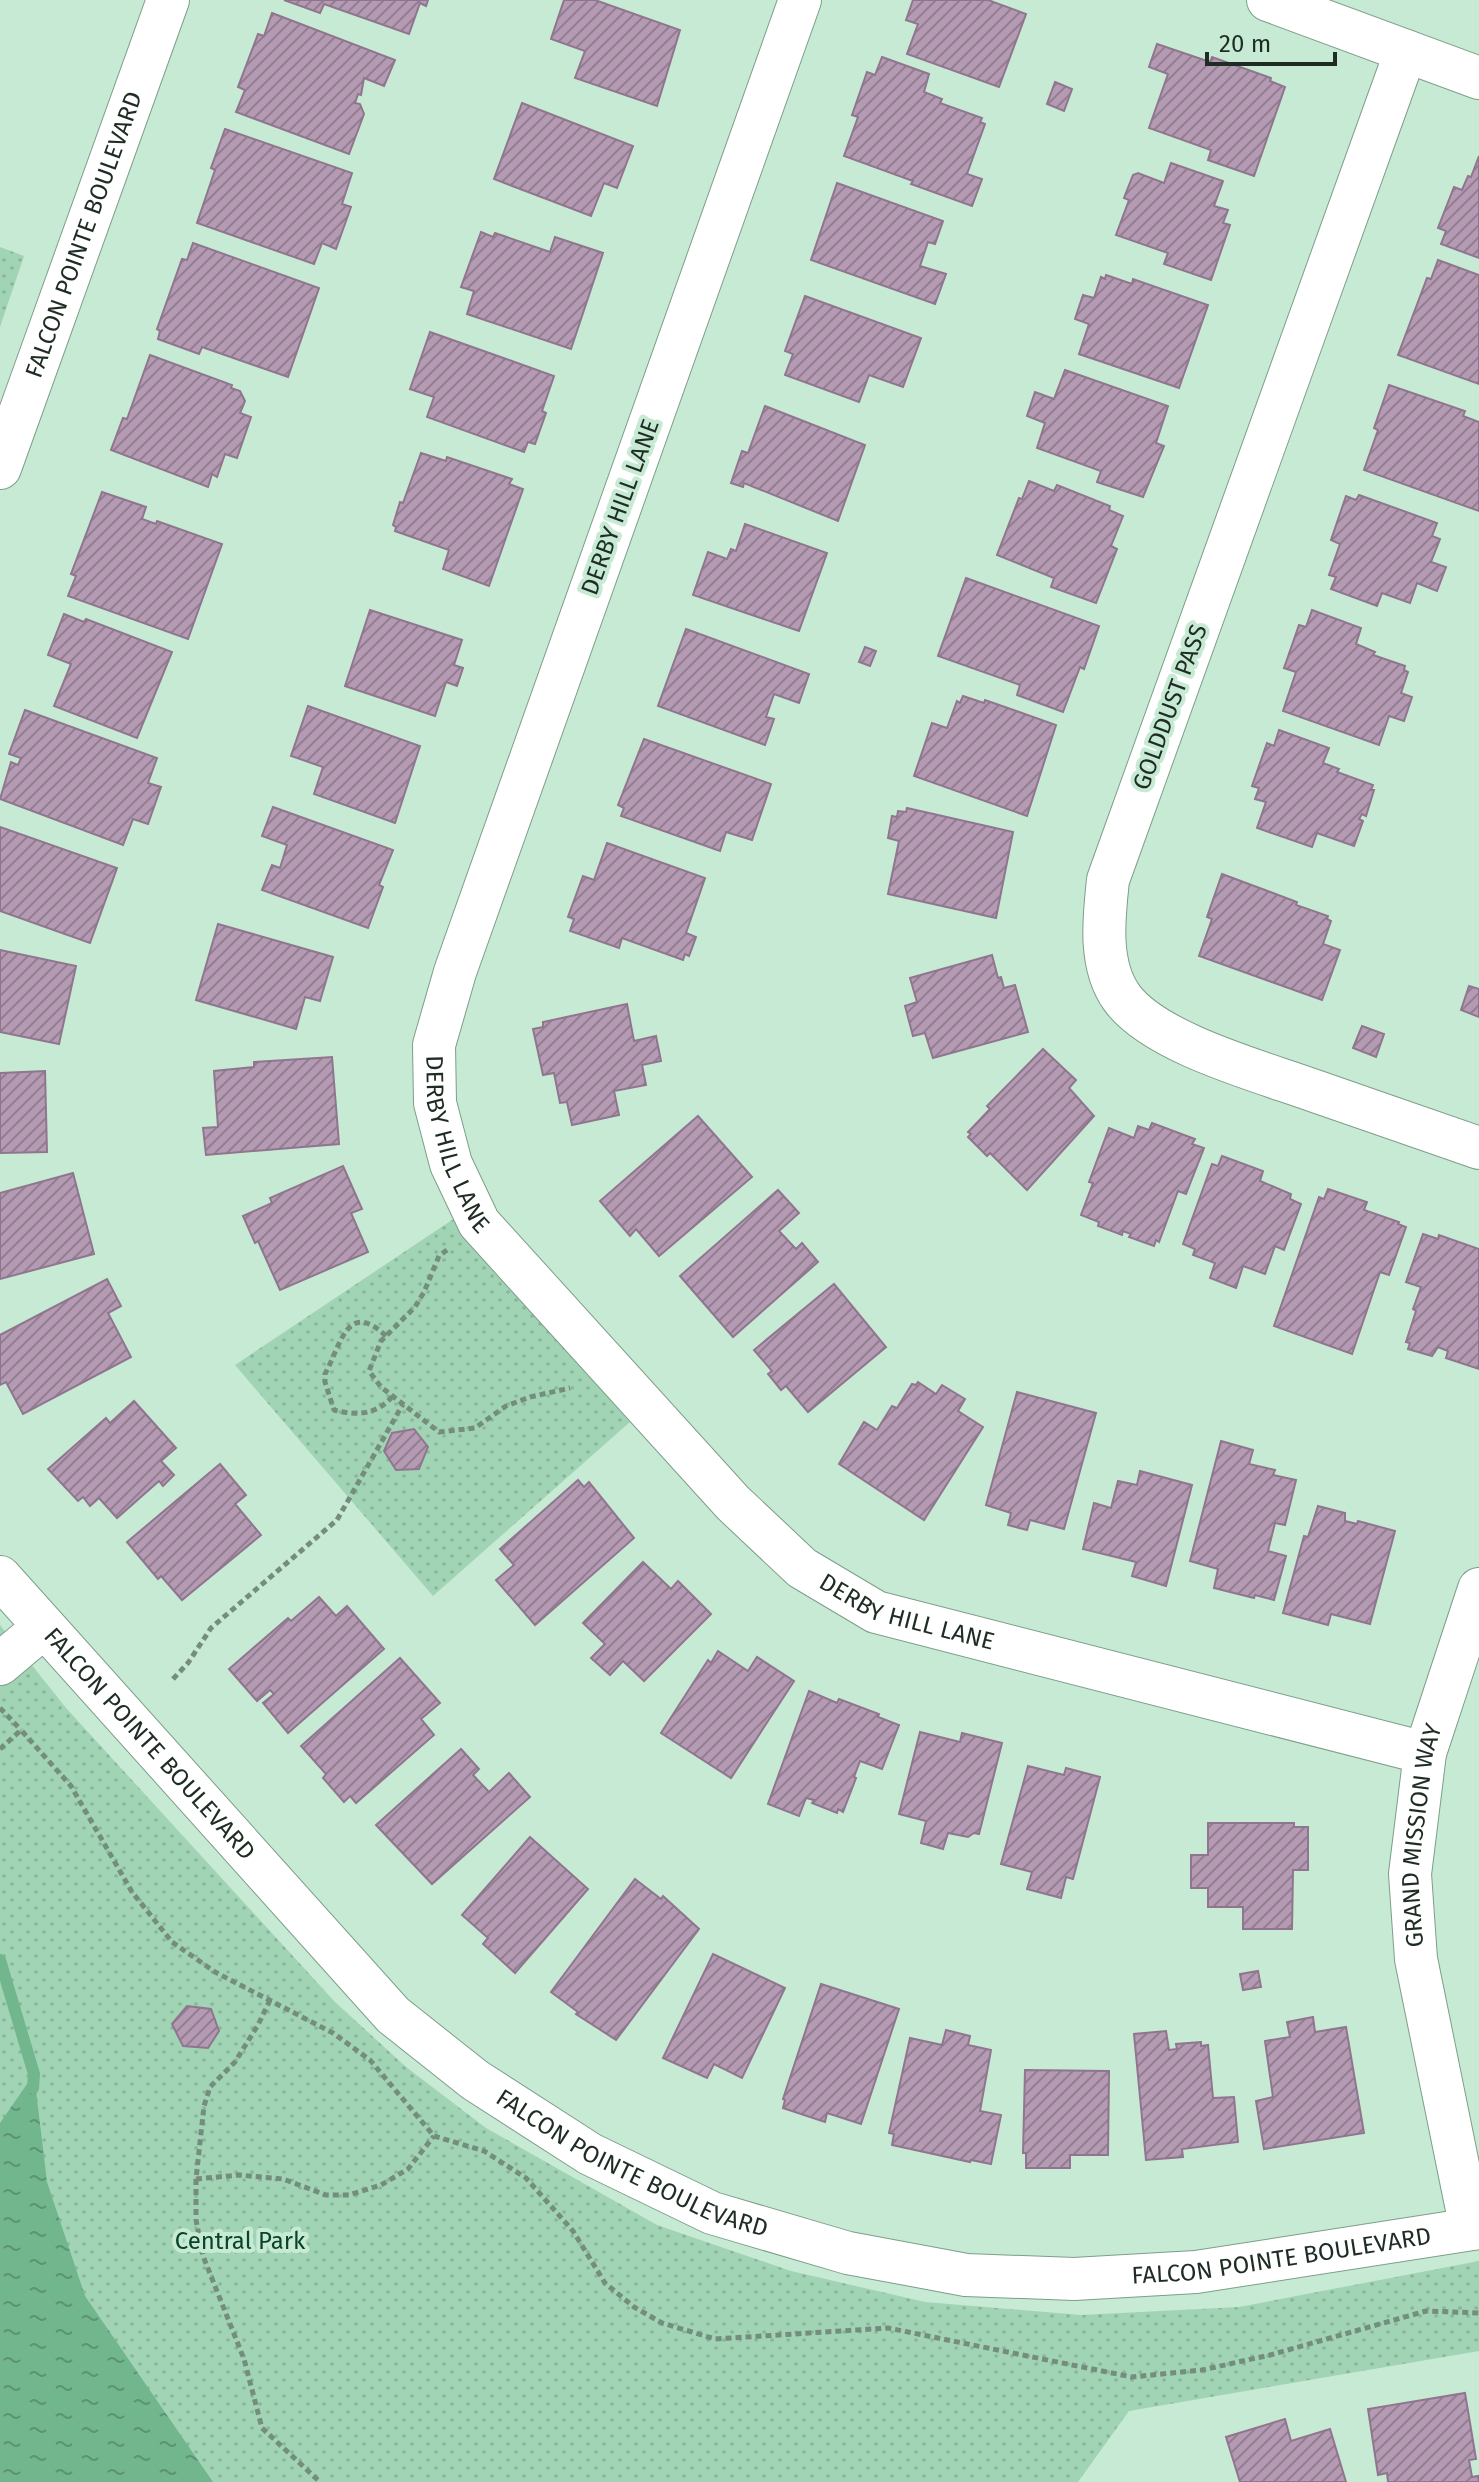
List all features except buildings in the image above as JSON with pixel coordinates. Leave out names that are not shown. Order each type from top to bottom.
[{"type":"street","name":"FALCON POINTE BOULEVARD","points":[[0,468],[168,0]]},
{"type":"street","name":"DERBY HILL LANE","points":[[800,0],[455,972],[434,1045],[435,1103],[451,1164],[479,1223],[733,1503],[802,1568],[876,1612],[1425,1753]]},
{"type":"street","points":[[1268,0],[1479,78]]},
{"type":"street","name":"GOLDDUST PASS","points":[[1406,51],[1108,880],[1105,933],[1107,963],[1121,998],[1156,1028],[1205,1053],[1479,1148]]},
{"type":"street","name":"FALCON POINTE BOULEVARD","points":[[0,1577],[393,2015],[475,2080],[590,2154],[712,2213],[848,2253],[966,2275],[1074,2279],[1196,2272],[1475,2228]]},
{"type":"street","name":"GRAND MISSION WAY","points":[[1475,2228],[1416,1959],[1410,1874],[1425,1753],[1479,1589]]},
{"type":"street","points":[[0,1664],[44,1627]]},
{"type":"path","points":[[454,1245],[439,1256],[415,1307],[381,1341],[369,1371],[381,1387],[439,1432],[475,1428],[506,1406],[575,1387]]},
{"type":"path","points":[[386,1336],[375,1326],[355,1322],[345,1330],[325,1374],[325,1382],[334,1410],[357,1415],[384,1406],[393,1396]]},
{"type":"path","points":[[173,1679],[188,1663],[211,1628],[337,1520],[403,1404]]},
{"type":"path","points":[[0,1708],[21,1730]]},
{"type":"path","points":[[270,2000],[235,2062],[210,2087],[204,2106],[196,2179],[196,2220],[203,2256],[244,2359],[262,2428],[320,2482]]},
{"type":"path","points":[[196,2179],[239,2175],[283,2179],[326,2195],[349,2195],[381,2185],[408,2169],[434,2136]]},
{"type":"green space","points":[[0,247],[24,256],[0,327]]},
{"type":"green space","points":[[455,1218],[474,1244],[630,1422],[433,1596],[235,1365]]},
{"type":"green space","name":"Central Park","points":[[0,1625],[66,1708],[335,2002],[406,2067],[486,2128],[657,2225],[791,2271],[925,2302],[1081,2315],[1239,2307],[1479,2261],[1479,2351],[1129,2411],[1078,2482],[0,2482]]},
{"type":"water","points":[[34,2074],[47,2182],[85,2296],[213,2482],[0,2482],[0,2123]]},
{"type":"waterway","points":[[0,1960],[34,2074],[33,2088]]}]
